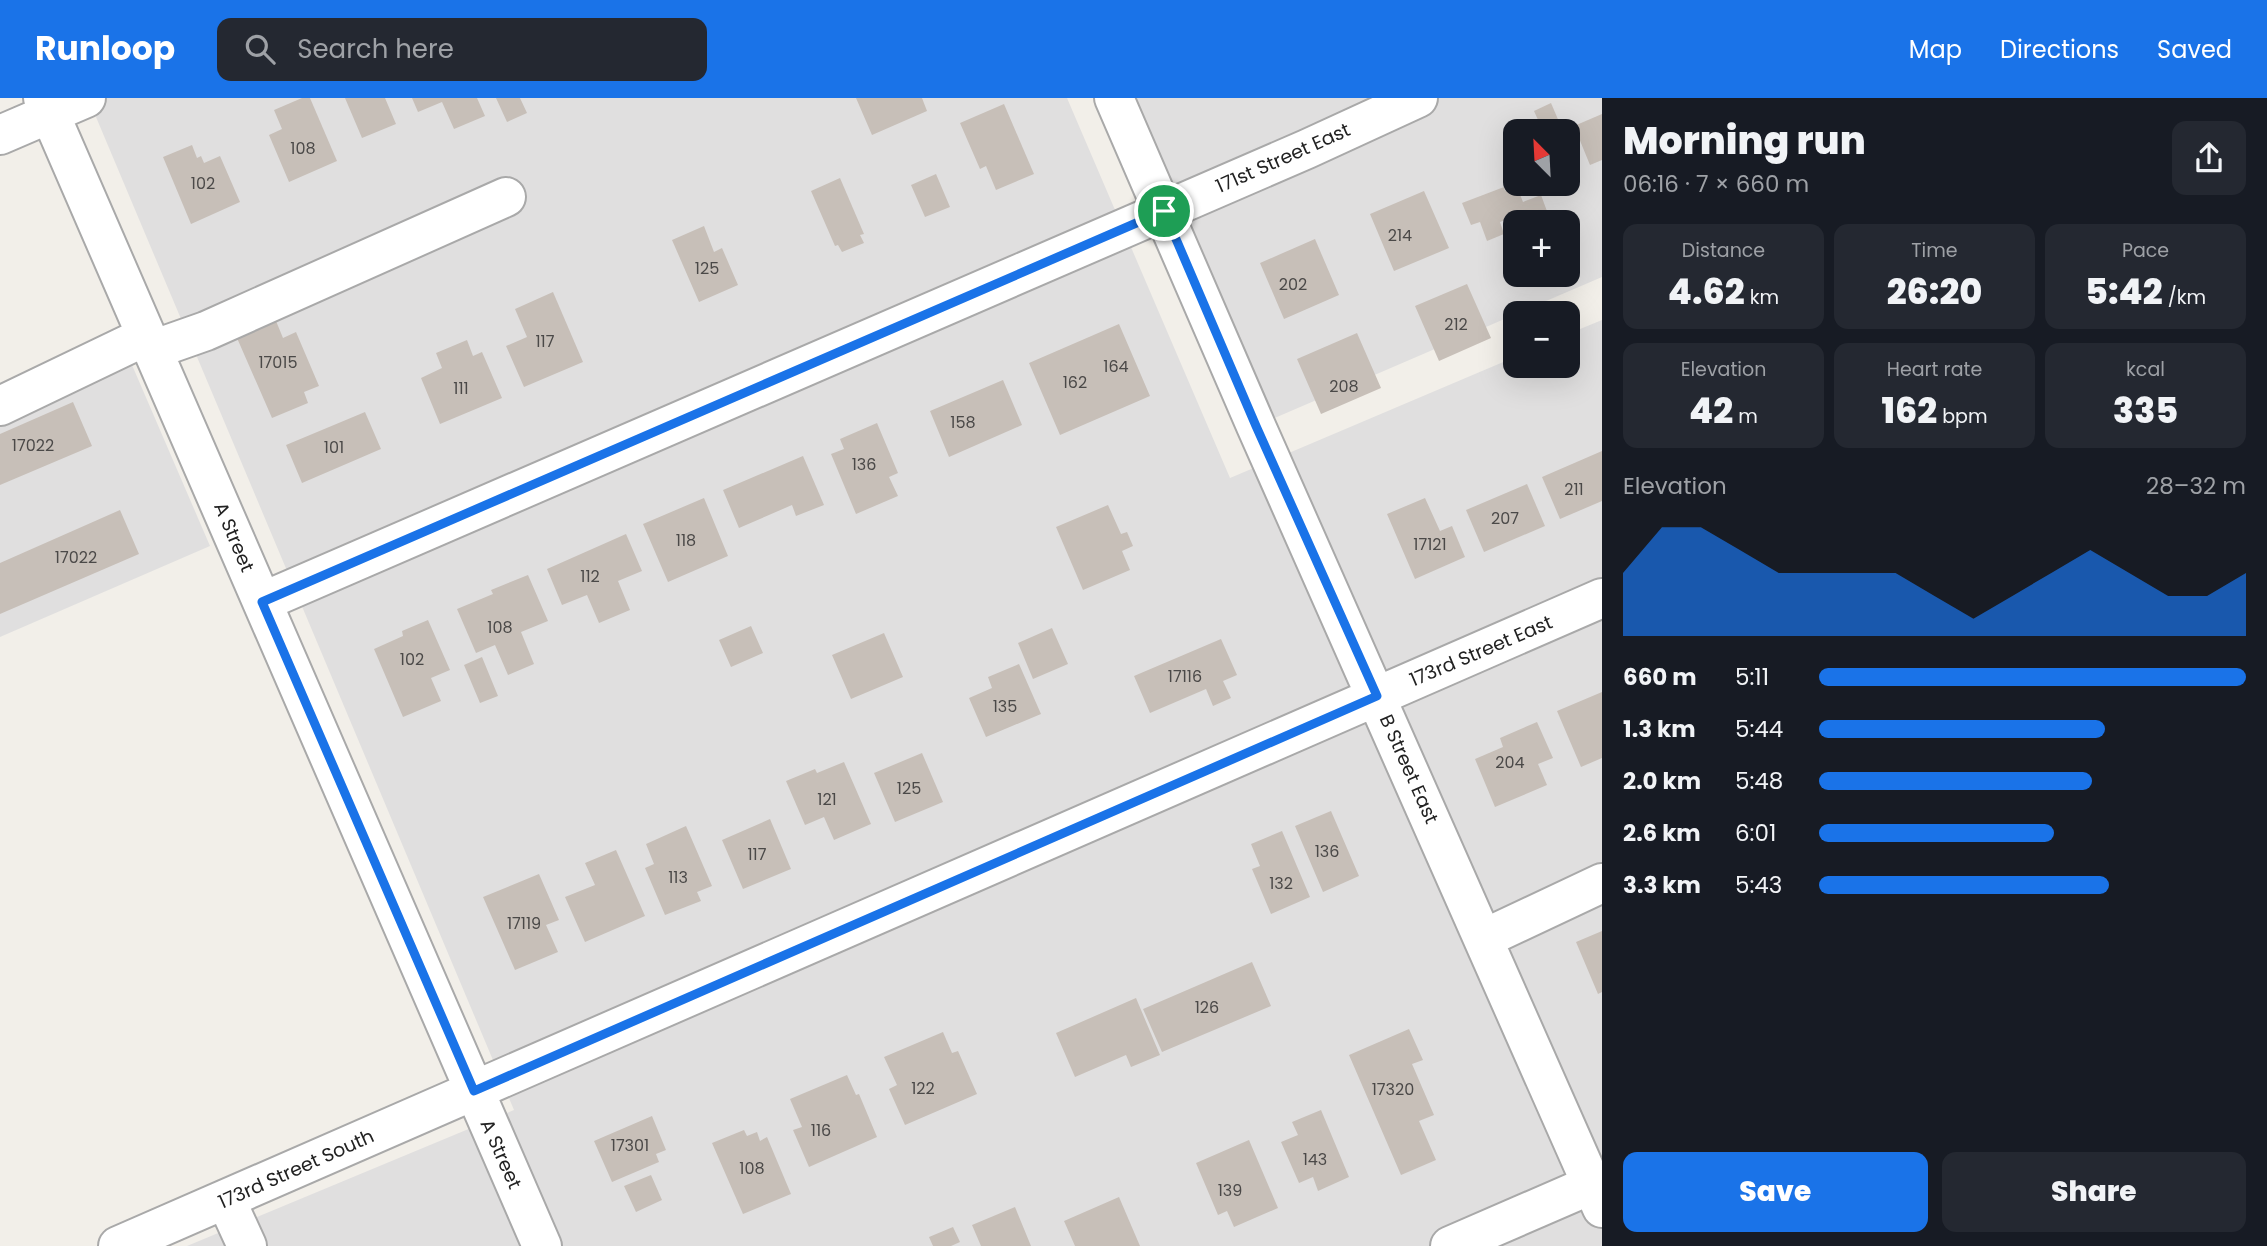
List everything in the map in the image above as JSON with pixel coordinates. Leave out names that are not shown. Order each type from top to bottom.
[{"type":"street","points":[[0,135],[46,106],[86,98]]},
{"type":"street","name":"B Street East","points":[[1114,98],[1483,939],[1599,1191]]},
{"type":"street","name":"171st Street East","points":[[262,602],[1418,98]]},
{"type":"street","name":"A Street","points":[[46,106],[542,1246]]},
{"type":"street","points":[[0,406],[149,343],[219,325],[506,197]]},
{"type":"street","name":"173rd Street East","points":[[474,1091],[1602,598]]},
{"type":"street","points":[[1483,939],[1602,883]]},
{"type":"street","name":"173rd Street South","points":[[118,1246],[474,1091]]},
{"type":"street","points":[[1450,1246],[1599,1191]]},
{"type":"street","points":[[226,1200],[247,1246]]},
{"type":"shaded area","points":[[88,98],[1067,98],[1230,478],[1503,362],[1503,378],[1580,378],[1580,329],[1602,320],[1602,1246],[187,1246],[514,1110]]},
{"type":"shaded area","points":[[1122,98],[1602,98],[1602,277],[1580,286],[1580,210],[1503,210],[1503,287],[1579,287],[1546,301],[1503,301],[1503,320],[1256,426]]},
{"type":"shaded area","points":[[129,358],[210,546],[0,637],[0,413]]},
{"type":"building","points":[[302,98],[310,98],[337,161],[289,182],[269,135],[282,129],[274,110]]},
{"type":"building","points":[[345,98],[385,98],[396,124],[362,138]]},
{"type":"building","points":[[412,98],[477,98],[485,116],[454,129],[442,102],[418,112]]},
{"type":"building","points":[[496,98],[520,98],[527,113],[507,122]]},
{"type":"building","points":[[856,98],[922,98],[927,111],[872,135]]},
{"type":"building","points":[[1551,103],[1558,119],[1538,119],[1534,111]]},
{"type":"building","points":[[1004,104],[1034,174],[996,190],[986,166],[980,169],[960,123]]},
{"type":"building","points":[[1602,114],[1602,160],[1590,165],[1580,141],[1580,123]]},
{"type":"building","points":[[192,145],[197,158],[201,156],[204,163],[220,156],[240,202],[191,224],[163,157]]},
{"type":"building","points":[[936,174],[950,207],[925,217],[911,185]]},
{"type":"building","points":[[840,178],[864,234],[860,235],[864,243],[842,252],[838,245],[835,246],[811,191]]},
{"type":"building","points":[[1503,187],[1503,196],[1521,196],[1523,202],[1541,196],[1547,210],[1503,210],[1503,221],[1500,222],[1503,234],[1487,241],[1480,222],[1471,225],[1462,203]]},
{"type":"building","points":[[1424,191],[1449,248],[1394,271],[1370,214]]},
{"type":"building","points":[[704,226],[714,252],[722,248],[738,285],[699,302],[672,240]]},
{"type":"building","points":[[1315,239],[1339,295],[1284,319],[1260,263]]},
{"type":"building","points":[[1467,284],[1491,338],[1439,361],[1415,306]]},
{"type":"building","points":[[553,292],[583,362],[524,387],[506,346],[527,337],[515,309]]},
{"type":"building","points":[[276,321],[283,338],[296,332],[319,386],[304,392],[308,403],[272,418],[237,338]]},
{"type":"building","points":[[1119,324],[1150,396],[1060,435],[1029,363]]},
{"type":"building","points":[[1357,333],[1381,388],[1321,414],[1297,359]]},
{"type":"building","points":[[467,340],[473,356],[482,352],[502,398],[440,424],[421,378],[442,368],[436,353]]},
{"type":"building","points":[[1003,380],[1022,425],[949,457],[930,411]]},
{"type":"building","points":[[73,402],[92,446],[0,485],[0,434]]},
{"type":"building","points":[[365,412],[381,449],[302,483],[286,445]]},
{"type":"building","points":[[877,423],[898,473],[889,477],[898,496],[856,514],[831,454],[844,449],[840,439]]},
{"type":"building","points":[[1602,451],[1602,501],[1560,519],[1542,477]]},
{"type":"building","points":[[803,456],[824,505],[796,516],[792,505],[739,528],[723,490]]},
{"type":"building","points":[[1527,484],[1545,526],[1484,552],[1466,510]]},
{"type":"building","points":[[704,498],[728,556],[668,582],[643,524]]},
{"type":"building","points":[[1425,498],[1440,531],[1452,526],[1465,557],[1415,579],[1387,514]]},
{"type":"building","points":[[1108,505],[1121,534],[1127,532],[1133,546],[1122,551],[1130,570],[1083,590],[1056,527]]},
{"type":"building","points":[[120,510],[139,554],[0,614],[0,563]]},
{"type":"building","points":[[626,534],[642,571],[618,581],[630,610],[599,623],[587,595],[562,605],[547,569]]},
{"type":"building","points":[[528,575],[548,621],[521,632],[534,664],[508,675],[495,645],[476,653],[457,609],[493,594],[491,590]]},
{"type":"building","points":[[428,620],[450,670],[431,678],[441,701],[403,717],[374,649],[403,636],[402,631]]},
{"type":"building","points":[[751,626],[763,653],[731,667],[719,640]]},
{"type":"building","points":[[1052,628],[1068,664],[1033,679],[1018,643]]},
{"type":"building","points":[[884,633],[903,677],[851,699],[832,655]]},
{"type":"building","points":[[1221,639],[1237,675],[1223,681],[1231,698],[1213,706],[1206,689],[1150,713],[1134,676]]},
{"type":"building","points":[[482,657],[498,696],[480,703],[464,665]]},
{"type":"building","points":[[1019,664],[1041,714],[986,737],[969,698],[992,688],[988,677]]},
{"type":"building","points":[[1602,692],[1602,758],[1581,767],[1557,711]]},
{"type":"building","points":[[1537,722],[1553,758],[1538,764],[1547,785],[1495,807],[1475,759],[1503,747],[1500,738]]},
{"type":"building","points":[[922,753],[943,802],[895,822],[874,773]]},
{"type":"building","points":[[844,762],[871,824],[834,840],[824,817],[805,825],[786,781],[815,769],[817,773]]},
{"type":"building","points":[[1331,811],[1359,876],[1323,892],[1295,826]]},
{"type":"building","points":[[770,819],[791,869],[743,889],[722,840]]},
{"type":"building","points":[[686,826],[712,886],[697,892],[701,901],[665,915],[645,868],[654,864],[646,844]]},
{"type":"building","points":[[1282,831],[1310,897],[1271,914],[1252,869],[1260,866],[1251,844]]},
{"type":"building","points":[[616,850],[645,916],[585,942],[565,897],[595,885],[585,863]]},
{"type":"building","points":[[539,874],[559,920],[546,925],[558,952],[515,970],[483,897]]},
{"type":"building","points":[[1602,931],[1602,992],[1598,994],[1576,942]]},
{"type":"building","points":[[1252,962],[1271,1006],[1162,1052],[1143,1009]]},
{"type":"building","points":[[1136,998],[1160,1055],[1131,1067],[1126,1055],[1075,1077],[1056,1033]]},
{"type":"building","points":[[1409,1029],[1423,1060],[1412,1064],[1434,1115],[1419,1121],[1436,1160],[1401,1175],[1349,1055]]},
{"type":"building","points":[[943,1032],[952,1053],[958,1051],[977,1094],[905,1125],[889,1089],[897,1085],[884,1057]]},
{"type":"building","points":[[847,1075],[856,1095],[859,1094],[877,1137],[809,1167],[793,1130],[802,1127],[790,1099]]},
{"type":"building","points":[[1321,1110],[1349,1177],[1318,1191],[1313,1177],[1299,1183],[1281,1142],[1298,1135],[1292,1122]]},
{"type":"building","points":[[652,1116],[666,1150],[656,1154],[659,1162],[612,1182],[594,1141]]},
{"type":"building","points":[[744,1130],[747,1136],[757,1132],[760,1141],[767,1137],[791,1194],[743,1214],[712,1143]]},
{"type":"building","points":[[1249,1140],[1278,1208],[1234,1227],[1227,1211],[1218,1215],[1196,1163]]},
{"type":"building","points":[[651,1175],[662,1200],[636,1212],[624,1186]]},
{"type":"building","points":[[1119,1197],[1140,1246],[1075,1246],[1064,1221]]},
{"type":"building","points":[[1015,1207],[1031,1246],[981,1246],[972,1225]]},
{"type":"building","points":[[953,1227],[960,1242],[951,1246],[933,1246],[929,1237]]},
{"type":"route","points":[[1164,211],[1256,426],[1377,696],[474,1091],[262,602],[1164,211]]}]
